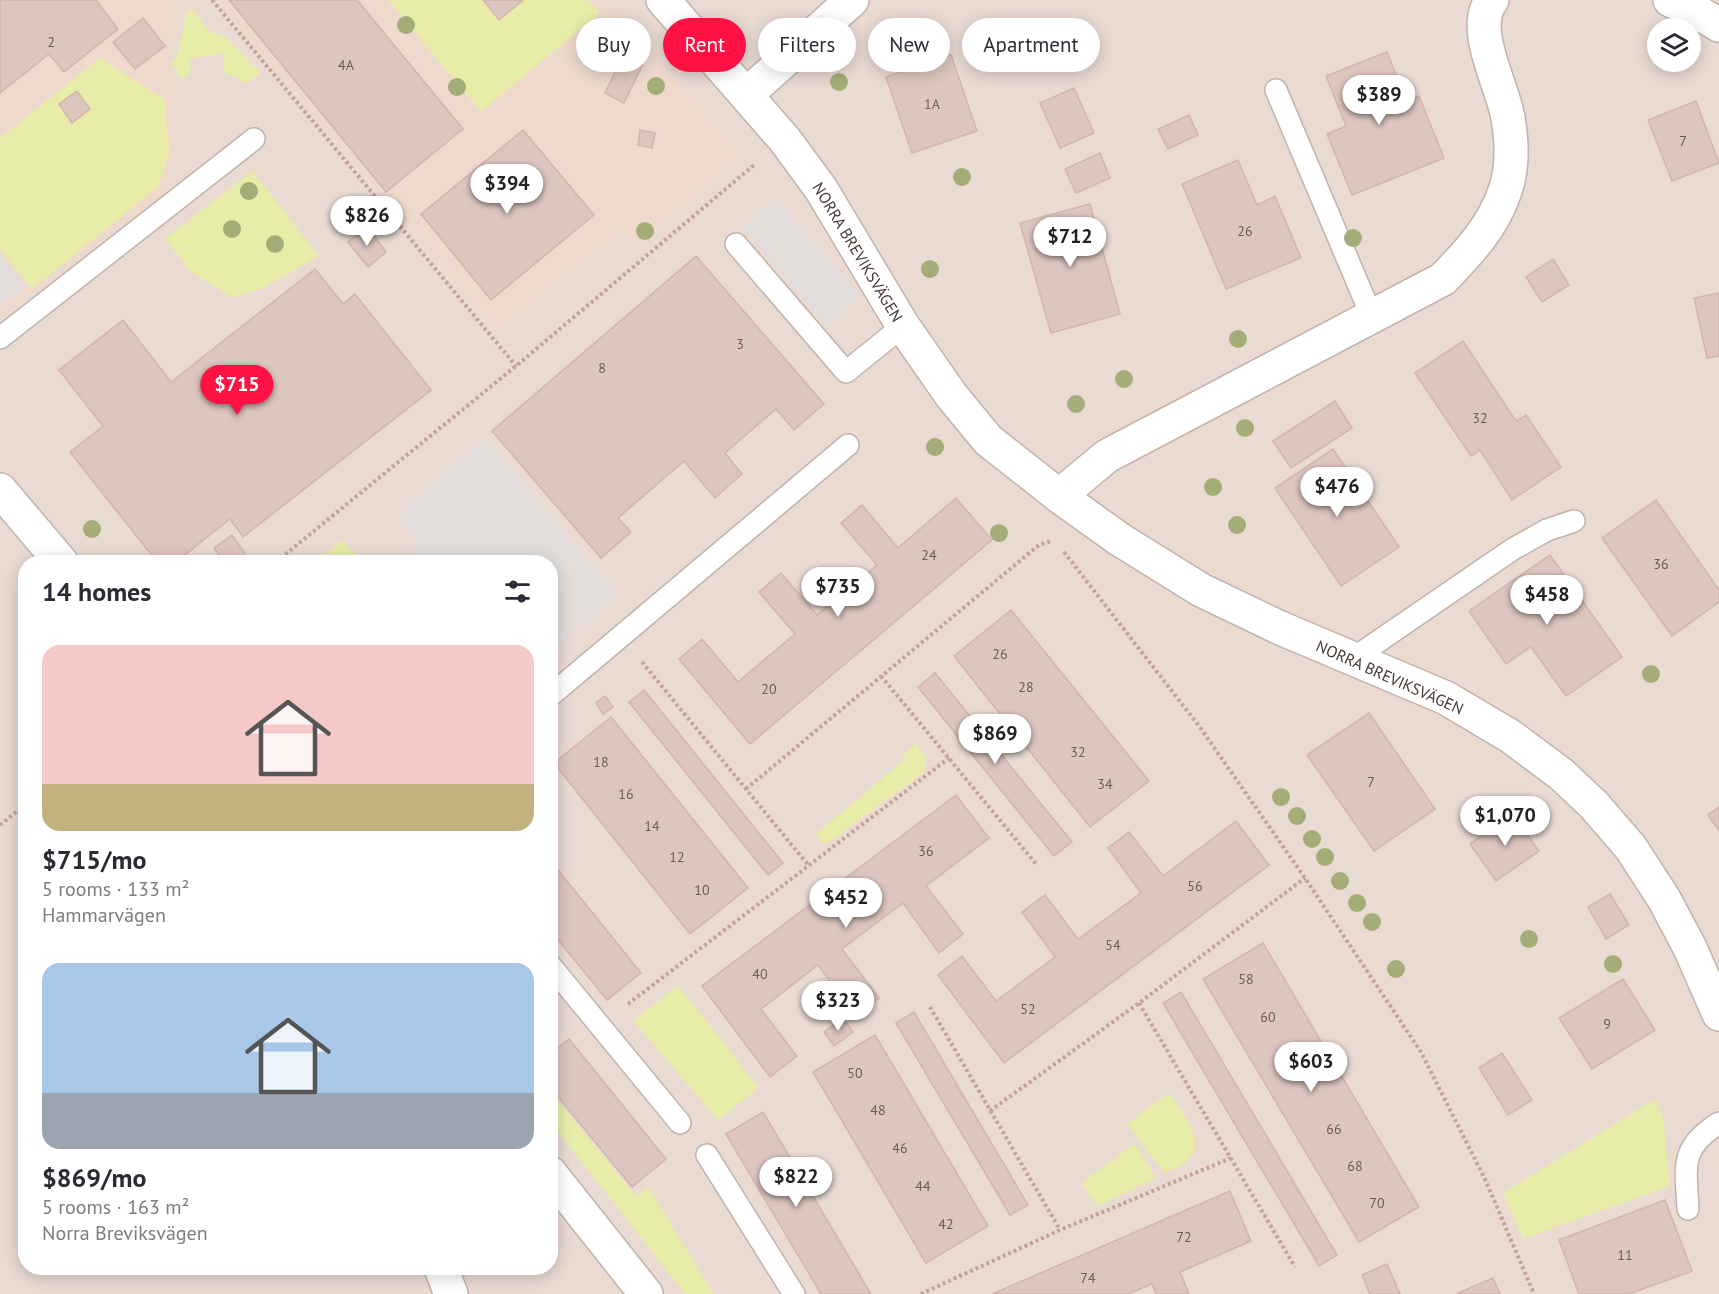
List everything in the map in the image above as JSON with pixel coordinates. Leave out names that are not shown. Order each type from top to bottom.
[{"type":"street","name":"NORRA BREVIKSVÄGEN","points":[[663,0],[785,140],[821,189],[903,326],[951,395],[988,440],[1059,496],[1119,539],[1201,590],[1278,627],[1446,698],[1509,736],[1561,774],[1594,805],[1631,848],[1664,899],[1690,948],[1719,1014]]},
{"type":"street","points":[[746,95],[852,0]]},
{"type":"street","points":[[1670,0],[1694,10],[1719,25]]},
{"type":"street","points":[[1059,496],[1107,456],[1443,279],[1477,244],[1494,218],[1506,188],[1511,152],[1508,117],[1486,42],[1483,21],[1489,1]]},
{"type":"street","points":[[0,490],[55,555]]},
{"type":"street","points":[[558,1183],[646,1294]]},
{"type":"street","points":[[444,1275],[451,1294]]},
{"type":"lane","points":[[1276,90],[1372,316]]},
{"type":"lane","points":[[0,338],[254,139]]},
{"type":"lane","points":[[736,244],[846,372],[903,326]]},
{"type":"lane","points":[[558,689],[848,445]]},
{"type":"lane","points":[[1354,658],[1513,549],[1547,530],[1574,521]]},
{"type":"lane","points":[[558,974],[680,1123]]},
{"type":"lane","points":[[1688,1209],[1686,1165],[1691,1148],[1701,1134],[1719,1123]]},
{"type":"lane","points":[[707,1155],[794,1294]]},
{"type":"path","points":[[212,0],[516,366]]},
{"type":"path","points":[[285,555],[516,366],[785,140]]},
{"type":"path","points":[[1059,496],[1057,539],[1066,557],[1199,726],[1305,878],[1421,1052],[1485,1179],[1534,1294]]},
{"type":"path","points":[[746,789],[1040,545],[1057,539]]},
{"type":"path","points":[[621,636],[808,866]]},
{"type":"path","points":[[881,676],[1036,864]]},
{"type":"path","points":[[601,1025],[949,758]]},
{"type":"path","points":[[0,825],[18,810]]},
{"type":"path","points":[[990,1111],[1305,878]]},
{"type":"path","points":[[1139,1003],[1295,1267]]},
{"type":"path","points":[[930,1007],[1060,1230]]},
{"type":"path","points":[[921,1294],[1060,1230],[1231,1158]]},
{"type":"shaded area","points":[[0,0],[1719,0],[1719,1294],[0,1294]]},
{"type":"shaded area","points":[[0,0],[171,0],[177,157],[164,193],[0,315]]},
{"type":"shaded area","points":[[215,0],[608,0],[623,18],[576,18],[576,72],[651,72],[651,51],[663,65],[663,72],[669,72],[740,156],[636,245],[624,228],[497,329]]},
{"type":"shaded area","points":[[776,198],[860,296],[826,325],[742,226]]},
{"type":"shaded area","points":[[0,255],[25,287],[0,307]]},
{"type":"shaded area","points":[[484,438],[618,595],[558,646],[558,555],[408,555],[421,544],[397,514]]},
{"type":"green space","points":[[388,0],[588,0],[600,13],[594,18],[576,18],[576,33],[481,112]]},
{"type":"green space","points":[[192,8],[209,31],[226,38],[261,73],[246,84],[223,72],[225,53],[189,59],[189,75],[182,79],[171,63],[178,53],[186,14]]},
{"type":"green space","points":[[100,58],[164,99],[170,152],[158,187],[32,289],[0,249],[0,138]]},
{"type":"green space","points":[[252,171],[319,256],[263,288],[233,298],[191,272],[165,239]]},
{"type":"green space","points":[[342,540],[356,555],[324,555]]},
{"type":"green space","points":[[916,743],[926,761],[923,773],[828,843],[823,844],[817,833],[905,759],[903,755]]},
{"type":"green space","points":[[678,985],[759,1088],[718,1120],[633,1021]]},
{"type":"green space","points":[[1171,1095],[1186,1117],[1195,1143],[1194,1151],[1187,1161],[1164,1173],[1128,1123],[1165,1096]]},
{"type":"green space","points":[[1655,1099],[1663,1117],[1670,1186],[1523,1239],[1503,1193]]},
{"type":"green space","points":[[558,1101],[636,1196],[648,1187],[714,1294],[685,1294],[558,1132]]},
{"type":"green space","points":[[1135,1145],[1150,1167],[1154,1179],[1098,1206],[1081,1183]]},
{"type":"building","points":[[0,0],[96,0],[118,29],[64,72],[49,54],[0,93]]},
{"type":"building","points":[[229,0],[357,0],[463,129],[386,192]]},
{"type":"building","points":[[483,0],[523,0],[499,20]]},
{"type":"building","points":[[143,18],[165,46],[135,69],[113,42]]},
{"type":"building","points":[[1387,52],[1407,101],[1419,96],[1444,158],[1352,195],[1327,134],[1346,126],[1326,76]]},
{"type":"building","points":[[950,55],[977,131],[912,153],[886,77],[901,72],[950,72]]},
{"type":"building","points":[[615,72],[639,72],[624,103],[605,93]]},
{"type":"building","points":[[1074,88],[1094,133],[1060,148],[1040,103]]},
{"type":"building","points":[[77,91],[90,109],[72,123],[59,104]]},
{"type":"building","points":[[1696,101],[1719,163],[1672,181],[1648,120]]},
{"type":"building","points":[[1189,115],[1198,135],[1168,149],[1158,129]]},
{"type":"building","points":[[523,130],[594,215],[491,300],[421,214]]},
{"type":"building","points":[[640,130],[655,133],[652,148],[638,145]]},
{"type":"building","points":[[1100,153],[1110,178],[1076,193],[1065,169]]},
{"type":"building","points":[[1238,160],[1257,205],[1275,196],[1301,258],[1226,289],[1182,184]]},
{"type":"building","points":[[1090,204],[1120,314],[1051,333],[1020,223]]},
{"type":"building","points":[[367,227],[386,252],[368,267],[348,242]]},
{"type":"building","points":[[696,256],[824,404],[794,430],[776,409],[725,453],[742,474],[715,498],[684,461],[618,518],[631,532],[601,558],[492,431]]},
{"type":"building","points":[[1553,259],[1569,285],[1542,302],[1526,277]]},
{"type":"building","points":[[315,269],[343,304],[355,294],[431,390],[243,537],[230,519],[185,555],[151,555],[70,452],[103,426],[59,370],[123,320],[171,382]]},
{"type":"building","points":[[1719,293],[1719,356],[1707,358],[1694,298]]},
{"type":"building","points":[[1463,341],[1516,421],[1526,415],[1561,467],[1512,500],[1480,450],[1471,456],[1415,373]]},
{"type":"building","points":[[1335,401],[1352,428],[1291,468],[1273,441]]},
{"type":"building","points":[[1333,449],[1399,547],[1341,586],[1275,488]]},
{"type":"building","points":[[956,498],[992,540],[750,744],[679,659],[702,639],[738,682],[795,634],[759,592],[781,573],[817,615],[877,565],[841,523],[862,505],[898,548]]},
{"type":"building","points":[[1656,500],[1719,590],[1719,602],[1672,636],[1602,538]]},
{"type":"building","points":[[232,535],[245,553],[219,555],[214,548]]},
{"type":"building","points":[[1550,555],[1622,657],[1566,696],[1531,647],[1506,664],[1469,611]]},
{"type":"building","points":[[1011,610],[1149,781],[1090,827],[954,656]]},
{"type":"building","points":[[935,673],[1072,842],[1054,856],[918,687]]},
{"type":"building","points":[[644,690],[783,863],[768,875],[629,702]]},
{"type":"building","points":[[605,696],[613,707],[603,714],[596,703]]},
{"type":"building","points":[[1369,713],[1435,809],[1374,851],[1307,755]]},
{"type":"building","points":[[611,717],[748,888],[690,934],[558,768],[558,760]]},
{"type":"building","points":[[956,795],[989,838],[926,886],[963,934],[939,953],[903,903],[842,949],[879,998],[856,1016],[818,965],[761,1009],[797,1056],[770,1077],[702,986]]},
{"type":"building","points":[[1719,807],[1719,831],[1708,815]]},
{"type":"building","points":[[1513,813],[1539,851],[1496,881],[1470,844]]},
{"type":"building","points":[[1236,821],[1269,865],[1004,1063],[938,975],[962,956],[996,1001],[1055,957],[1022,912],[1045,895],[1078,939],[1141,893],[1108,848],[1129,832],[1163,876]]},
{"type":"building","points":[[558,870],[641,973],[607,1000],[558,940]]},
{"type":"building","points":[[1610,894],[1629,925],[1606,939],[1588,907]]},
{"type":"building","points":[[1263,943],[1419,1207],[1359,1242],[1203,979]]},
{"type":"building","points":[[1623,979],[1655,1030],[1592,1069],[1559,1018]]},
{"type":"building","points":[[1181,992],[1337,1255],[1319,1266],[1163,1003]]},
{"type":"building","points":[[914,1012],[1028,1205],[1010,1215],[896,1023]]},
{"type":"building","points":[[843,1018],[853,1032],[834,1046],[824,1032]]},
{"type":"building","points":[[875,1035],[988,1226],[926,1263],[813,1072]]},
{"type":"building","points":[[569,1039],[666,1159],[632,1187],[558,1097],[558,1048]]},
{"type":"building","points":[[1502,1053],[1532,1100],[1508,1115],[1479,1068]]},
{"type":"building","points":[[763,1112],[871,1294],[821,1294],[726,1134]]},
{"type":"building","points":[[1230,1191],[1251,1241],[1180,1272],[1189,1294],[1156,1294],[1152,1284],[1128,1294],[992,1294]]},
{"type":"building","points":[[1665,1200],[1692,1271],[1629,1294],[1579,1294],[1559,1240]]},
{"type":"building","points":[[1387,1264],[1400,1294],[1370,1294],[1362,1275]]},
{"type":"building","points":[[1493,1278],[1500,1294],[1456,1294]]}]
